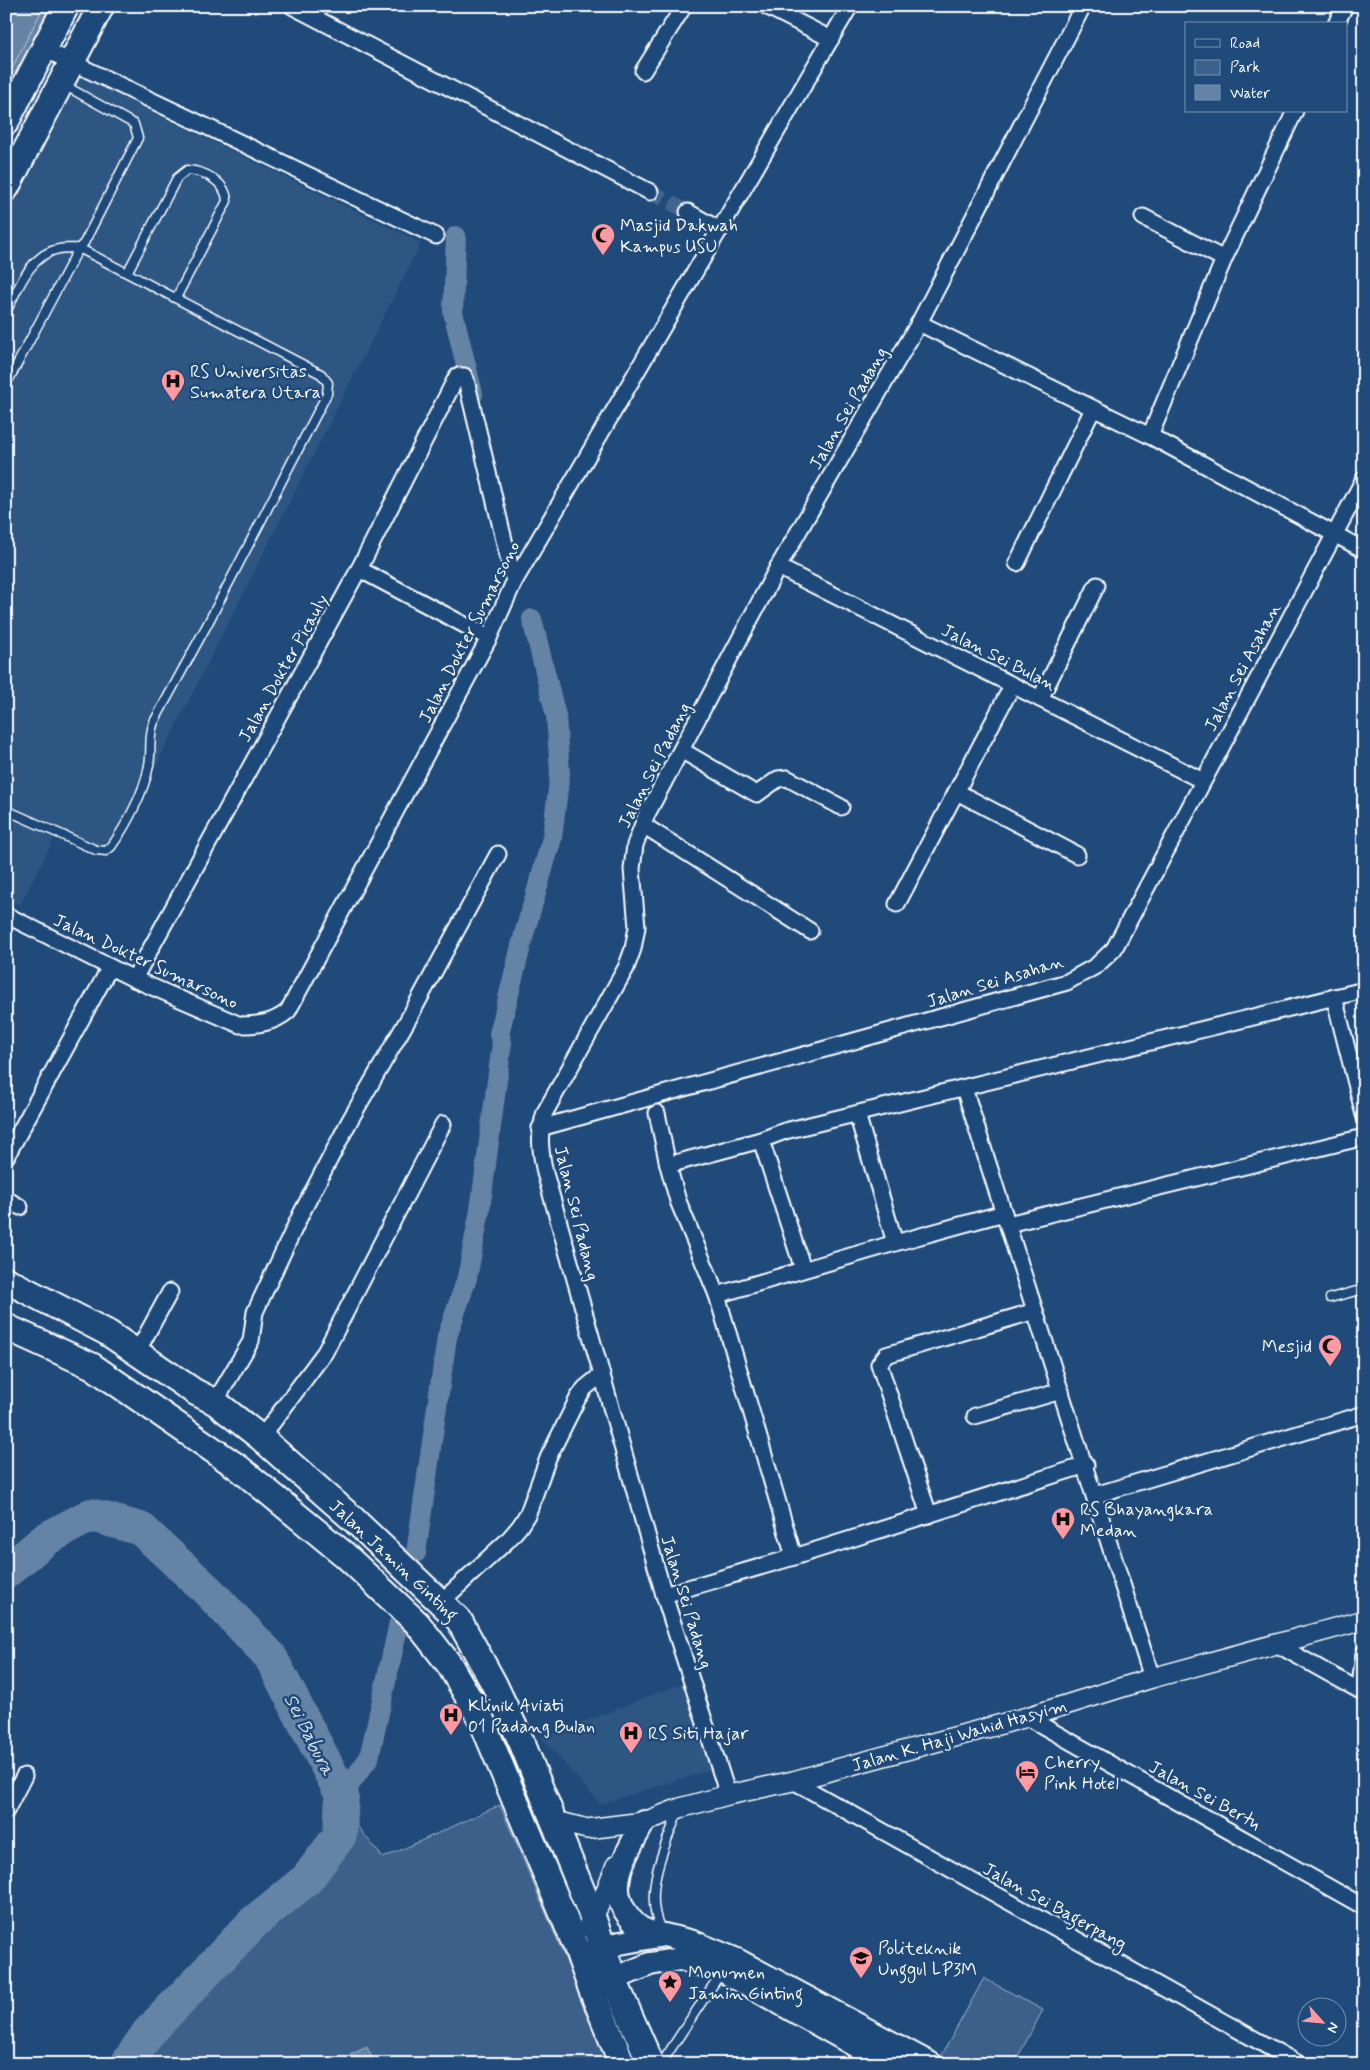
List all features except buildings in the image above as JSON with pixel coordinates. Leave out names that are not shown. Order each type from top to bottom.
[{"type":"main road","points":[[6,122],[66,6]]},
{"type":"main road","points":[[6,188],[101,6]]},
{"type":"main road","name":"Jalan Jamin Ginting","points":[[6,1280],[108,1333],[195,1392],[215,1402],[261,1438],[354,1520],[459,1620],[494,1684],[522,1743],[593,1918],[586,1950]]},
{"type":"main road","name":"Jalan Jamin Ginting","points":[[6,1327],[92,1366],[239,1468],[344,1555],[410,1616],[449,1664],[481,1719],[586,1950],[591,1988],[622,2064]]},
{"type":"main road","points":[[239,1468],[261,1438]]},
{"type":"main road","points":[[644,1822],[627,1852],[618,1877],[618,1901],[634,1925],[651,1933],[694,1942],[736,1960],[930,2064]]},
{"type":"main road","points":[[586,1950],[664,1935]]},
{"type":"main road","name":"Jalan Jamin Ginting","points":[[586,1950],[614,1980],[651,2064]]},
{"type":"main road","points":[[591,1988],[650,1964],[680,1959],[722,1971],[888,2064]]},
{"type":"street","points":[[292,6],[650,192]]},
{"type":"street","points":[[643,71],[684,6]]},
{"type":"street","points":[[766,6],[831,39]]},
{"type":"street","name":"Jalan Dokter Sumarsono","points":[[6,915],[134,979],[240,1025],[255,1025],[278,1020],[288,1012],[489,638],[514,582],[850,6]]},
{"type":"street","name":"Jalan Sei Padang","points":[[728,1795],[664,1595],[544,1173],[540,1150],[540,1128],[545,1112],[626,968],[633,949],[637,927],[632,869],[635,845],[643,825],[778,567],[920,323],[1083,6]]},
{"type":"street","points":[[1337,22],[1345,6]]},
{"type":"street","points":[[44,49],[66,73],[436,236]]},
{"type":"street","points":[[1150,436],[1224,259],[1295,112]]},
{"type":"street","points":[[688,212],[720,230]]},
{"type":"street","points":[[1143,218],[1224,259]]},
{"type":"street","points":[[920,323],[1150,436],[1364,550]]},
{"type":"street","name":"Jalan Dokter Picauly","points":[[134,979],[359,569],[455,379],[461,375],[466,380],[514,582]]},
{"type":"street","points":[[1016,563],[1093,409]]},
{"type":"street","name":"Jalan Sei Asahan","points":[[540,1128],[1066,982],[1096,966],[1114,949],[1333,534],[1364,479]]},
{"type":"street","name":"Jalan Sei Bulan","points":[[778,567],[1203,781]]},
{"type":"street","points":[[359,569],[489,638]]},
{"type":"street","points":[[1040,699],[1097,585]]},
{"type":"street","points":[[898,904],[1012,686]]},
{"type":"street","points":[[681,750],[757,794],[778,779],[787,778],[841,807]]},
{"type":"street","points":[[957,792],[1077,855]]},
{"type":"street","points":[[643,825],[810,931]]},
{"type":"street","points":[[215,1402],[251,1341],[255,1312],[301,1214],[350,1120],[410,1016],[498,854]]},
{"type":"street","points":[[6,1157],[110,967]]},
{"type":"street","points":[[668,1165],[761,1140],[785,1131],[1364,990]]},
{"type":"street","points":[[1334,998],[1364,1115]]},
{"type":"street","points":[[964,1088],[1086,1465],[1152,1678]]},
{"type":"street","points":[[657,1113],[678,1201],[717,1295],[794,1557]]},
{"type":"street","points":[[857,1114],[895,1243]]},
{"type":"street","points":[[261,1438],[325,1352],[443,1124]]},
{"type":"street","points":[[717,1295],[895,1243],[1364,1137]]},
{"type":"street","points":[[761,1140],[803,1269]]},
{"type":"street","points":[[6,1199],[20,1207]]},
{"type":"street","points":[[137,1352],[170,1292]]},
{"type":"street","points":[[928,1515],[878,1364],[886,1355],[1035,1311]]},
{"type":"street","points":[[440,1603],[508,1540],[520,1526],[528,1513],[548,1458],[578,1398],[585,1388],[601,1374]]},
{"type":"street","points":[[975,1416],[1061,1391]]},
{"type":"street","points":[[1095,1495],[1364,1414]]},
{"type":"street","points":[[664,1595],[794,1557],[1086,1465]]},
{"type":"street","name":"Jalan K. Haji Wahid Hasyim","points":[[552,1820],[587,1828],[644,1822],[680,1808],[793,1781],[1027,1717],[1152,1678],[1364,1620]]},
{"type":"street","points":[[1276,1644],[1364,1692]]},
{"type":"street","points":[[1364,1652],[1361,1678],[1364,1692]]},
{"type":"street","name":"Jalan Sei Bertu","points":[[1027,1717],[1364,1907]]},
{"type":"street","points":[[6,1811],[24,1776]]},
{"type":"street","name":"Jalan Sei Bagerpang","points":[[793,1781],[1299,2064]]},
{"type":"street","points":[[593,1918],[628,1843],[644,1822]]},
{"type":"lane","points":[[6,385],[135,146],[137,131],[134,124],[66,73]]},
{"type":"lane","points":[[127,273],[177,178],[188,170],[198,170],[222,184],[226,192],[227,201],[176,298]]},
{"type":"lane","points":[[6,312],[27,272],[42,256],[59,249],[79,248],[321,374],[328,382],[327,394],[207,625],[154,722],[150,732],[150,757],[147,775],[111,848],[106,851],[96,850],[6,810]]},
{"type":"lane","points":[[1330,1298],[1364,1289]]},
{"type":"lane","points":[[664,1935],[657,1922],[654,1884],[665,1847],[680,1808]]},
{"type":"lane","points":[[661,2064],[722,1971]]},
{"type":"shaded area","name":"RS Universitas Sumatera Utara","points":[[74,74],[421,243],[111,854],[59,829],[20,905],[6,898],[6,206]]},
{"type":"shaded area","name":"RS Siti Hajar","points":[[688,1681],[710,1770],[600,1804],[542,1738]]},
{"type":"green space","points":[[500,1805],[610,2064],[128,2064],[155,2026],[340,1835],[350,1817],[383,1858]]},
{"type":"green space","points":[[984,1978],[1043,2010],[1014,2064],[941,2064],[938,2062]]},
{"type":"water","points":[[6,6],[66,6],[6,121]]},
{"type":"water","points":[[367,2047],[375,2064],[354,2064],[350,2055]]},
{"type":"waterway","points":[[456,236],[453,312],[473,394]]},
{"type":"waterway","points":[[416,1553],[447,1337],[467,1278],[480,1210],[502,1043],[499,1034],[524,934],[552,838],[560,773],[556,716],[532,619]]},
{"type":"waterway","name":"Sei Babura","points":[[6,1572],[46,1539],[91,1515],[141,1529],[208,1591],[270,1656],[342,1795],[340,1835],[307,1879],[254,1922],[148,2033],[127,2064]]},
{"type":"waterway","points":[[342,1795],[369,1758],[399,1623]]},
{"type":"tunnel","points":[[650,192],[688,212]]},
{"type":"place","name":"Masjid Dakwah Kampus USU","points":[[603,256]]},
{"type":"place","name":"RS Universitas Sumatera Utara","points":[[173,402]]},
{"type":"place","name":"Mesjid","points":[[1330,1367]]},
{"type":"place","name":"RS Bhayangkara Medan","points":[[1063,1540]]},
{"type":"place","name":"Klinik Aviati 01 Padang Bulan","points":[[451,1736]]},
{"type":"place","name":"RS Siti Hajar","points":[[631,1754]]},
{"type":"place","name":"Cherry Pink Hotel","points":[[1027,1793]]},
{"type":"place","name":"Politeknik Unggul LP3M","points":[[861,1979]]},
{"type":"place","name":"Monumen Jamin Ginting","points":[[670,2003]]}]
